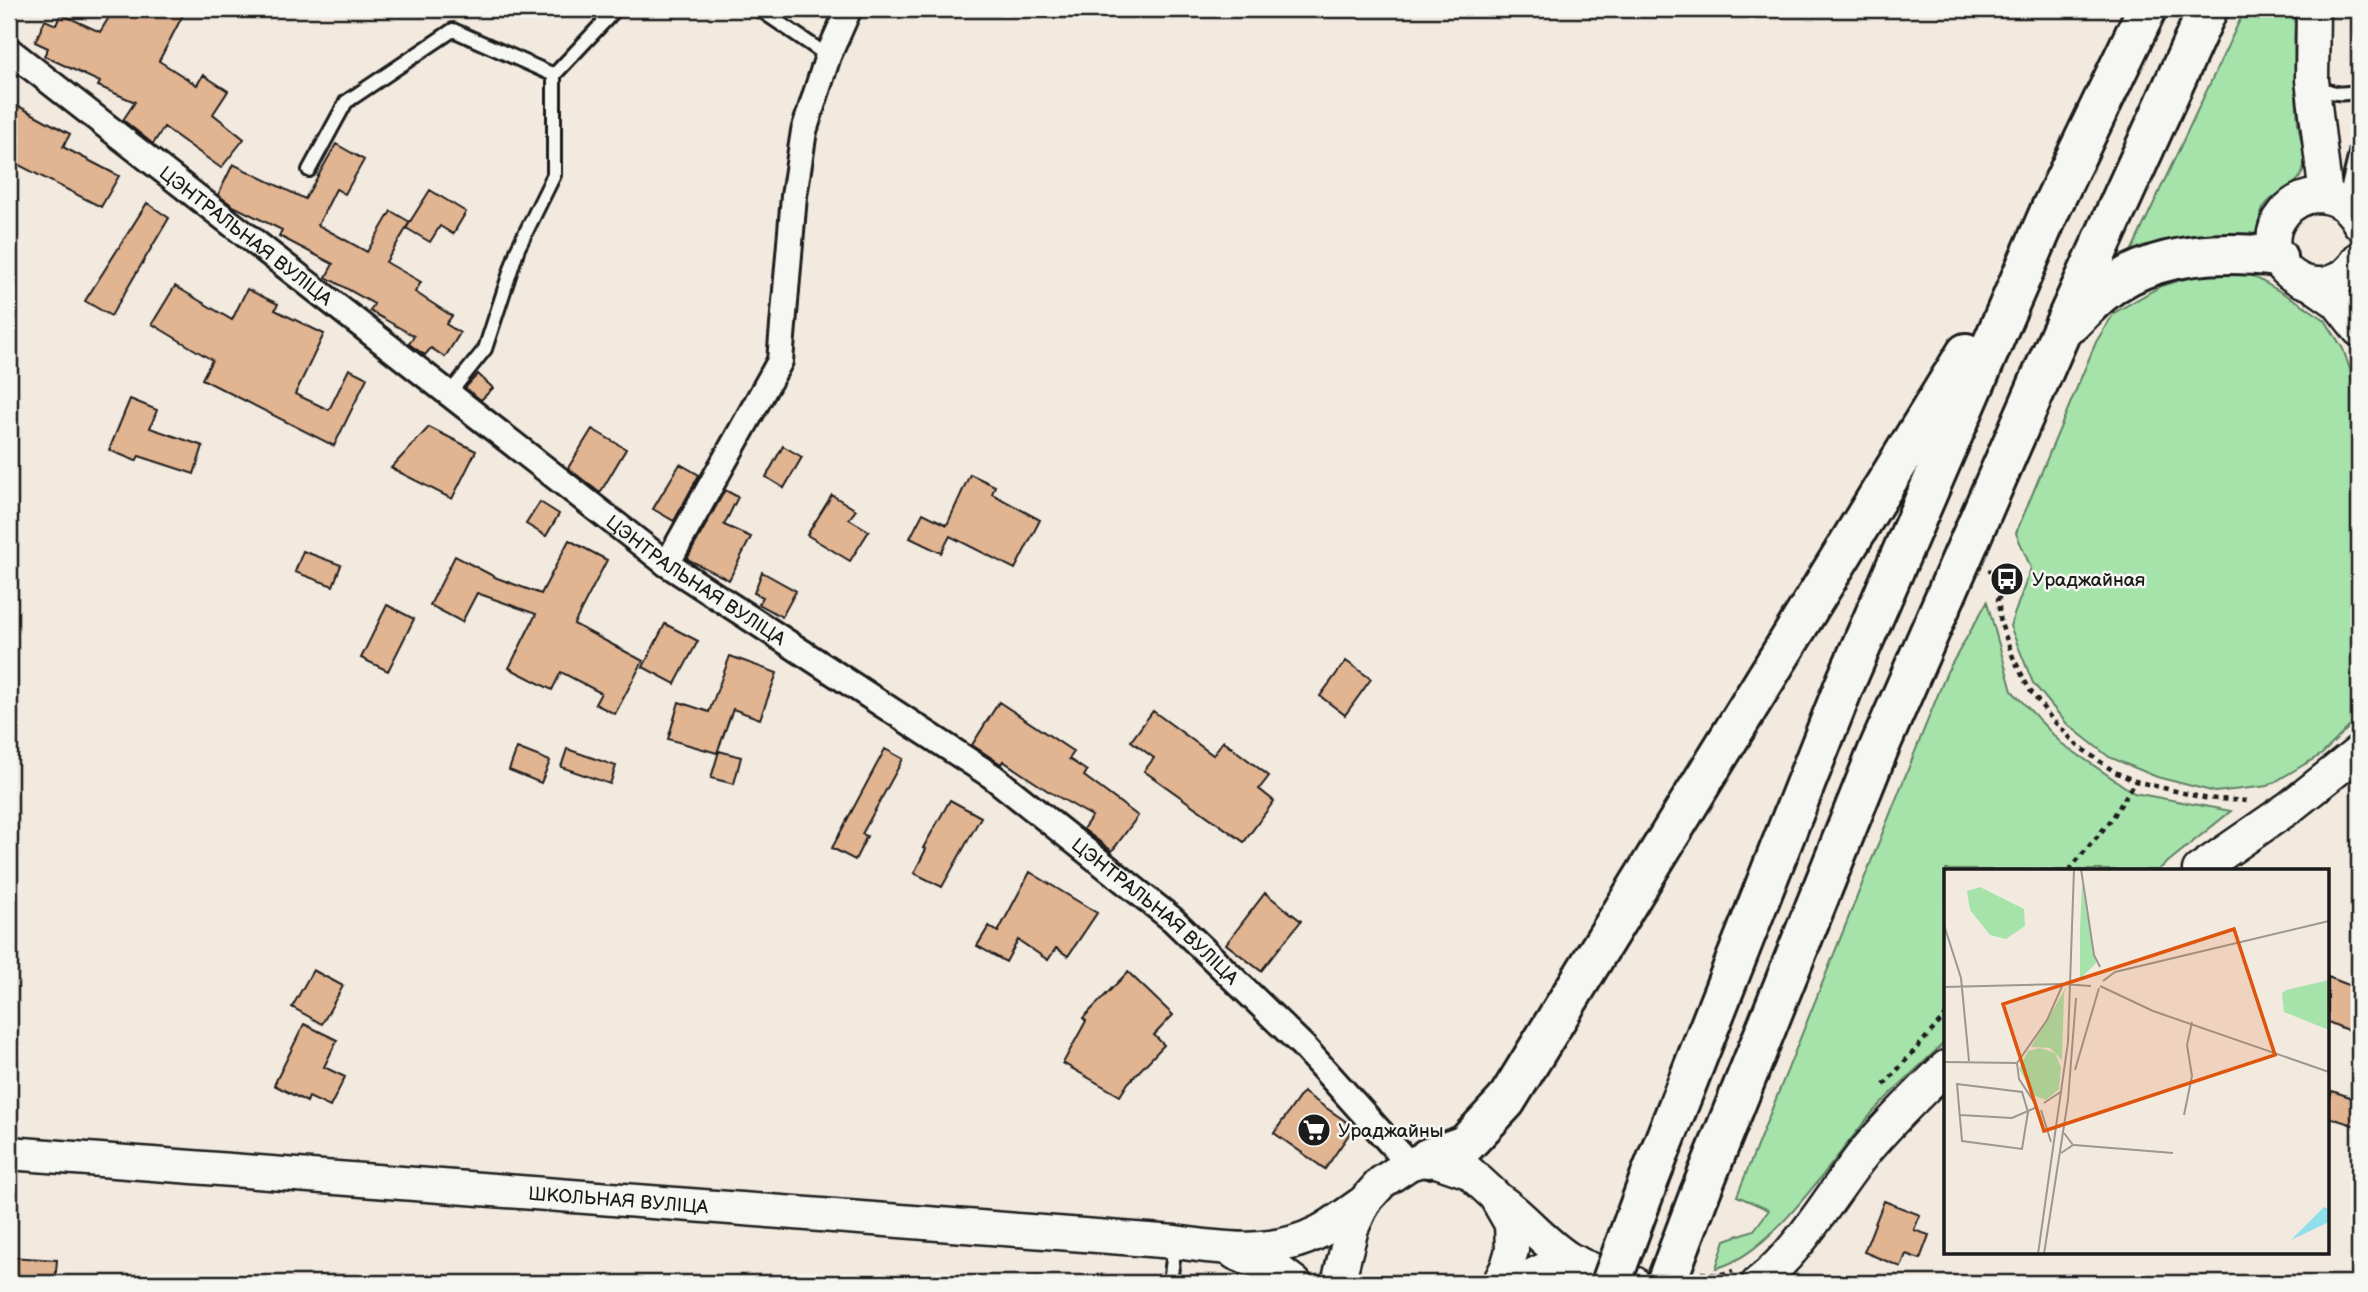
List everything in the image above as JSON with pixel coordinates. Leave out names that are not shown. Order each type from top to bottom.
[{"type":"highway","points":[[1611,1283],[1650,1177],[1844,686],[2052,206],[2147,9]]},
{"type":"highway","points":[[1679,1278],[1700,1193],[1879,748],[2060,334],[2208,9]]},
{"type":"highway","points":[[1419,1161],[1465,1145],[1506,1101],[1957,369],[2052,206]]},
{"type":"highway","points":[[2060,334],[2104,292],[2142,268],[2173,259],[2237,252],[2277,257]]},
{"type":"street","points":[[667,564],[780,361],[794,196],[804,131],[828,56],[849,9]]},
{"type":"street","points":[[2313,9],[2312,80],[2343,208]]},
{"type":"street","name":"ЦЭНТРАЛЬНАЯ ВУЛІЦА","points":[[9,50],[667,564],[992,776],[1172,919],[1303,1046],[1370,1120],[1419,1161]]},
{"type":"street","points":[[2343,208],[2313,196],[2300,200],[2288,207],[2280,218],[2275,230],[2274,244],[2277,257],[2291,274],[2337,302],[2359,330]]},
{"type":"street","points":[[2311,284],[2326,284],[2340,279],[2352,270],[2359,258]]},
{"type":"street","points":[[2359,265],[2356,303],[2359,318]]},
{"type":"street","points":[[2200,869],[2290,807],[2359,752]]},
{"type":"street","points":[[1751,1276],[1768,1275],[1795,1245],[1868,1148],[1944,1070]]},
{"type":"street","name":"ШКОЛЬНАЯ ВУЛІЦА","points":[[9,1153],[1175,1242],[1227,1250]]},
{"type":"street","points":[[1227,1250],[1280,1247],[1318,1232],[1364,1202],[1382,1182],[1419,1161],[1469,1171],[1494,1196],[1517,1212],[1539,1236],[1576,1262],[1634,1283]]},
{"type":"street","points":[[1494,1196],[1511,1224],[1512,1250],[1499,1283]]},
{"type":"street","points":[[1338,1283],[1352,1228],[1364,1202]]},
{"type":"street","points":[[1227,1250],[1283,1274],[1295,1283]]},
{"type":"street","points":[[1518,1283],[1536,1272],[1576,1262]]},
{"type":"lane","points":[[449,394],[485,349],[518,248],[554,175],[554,75],[616,9]]},
{"type":"lane","points":[[759,9],[828,56]]},
{"type":"lane","points":[[310,170],[346,102],[453,30],[554,75]]},
{"type":"lane","points":[[2312,80],[2325,91],[2343,95],[2359,92]]},
{"type":"lane","points":[[2343,208],[2359,140]]},
{"type":"lane","points":[[1170,1283],[1175,1242]]},
{"type":"path","points":[[1961,559],[2007,579],[1998,600],[2001,624],[2029,689],[2051,718],[2078,746],[2115,772],[2135,782],[2177,793],[2244,802],[2281,796],[2290,807]]},
{"type":"path","points":[[2070,869],[2112,819],[2135,782]]},
{"type":"path","points":[[1880,1090],[1944,1017]]},
{"type":"path","points":[[1679,1278],[1751,1276]]},
{"type":"green space","points":[[2245,9],[2296,9],[2295,80],[2298,123],[2303,147],[2303,171],[2296,182],[2264,207],[2255,238],[2128,258]]},
{"type":"green space","points":[[2214,270],[2251,275],[2325,320],[2343,349],[2359,395],[2359,717],[2322,754],[2268,786],[2215,792],[2157,777],[2109,757],[2067,724],[2033,683],[2010,626],[2031,568],[2016,533],[2096,342],[2114,313],[2161,286]]},
{"type":"green space","points":[[1987,602],[2012,691],[2061,743],[2134,793],[2231,811],[2159,869],[1944,869],[1944,1043],[1873,1112],[1780,1225],[1759,1245],[1737,1260],[1716,1268],[1725,1240],[1754,1230],[1769,1210],[1737,1196],[1947,672]]},
{"type":"building","points":[[114,9],[186,9],[159,61],[197,85],[203,75],[228,91],[213,114],[244,139],[221,168],[164,127],[153,144],[123,120],[135,102],[98,86],[100,82],[44,56],[48,48],[35,42],[45,20],[56,25],[61,14],[100,32]]},
{"type":"building","points":[[9,101],[70,134],[63,147],[119,176],[101,207],[9,160]]},
{"type":"building","points":[[336,144],[364,160],[345,194],[336,189],[318,225],[367,252],[391,211],[410,222],[386,262],[421,282],[415,292],[452,316],[446,324],[460,333],[445,357],[431,348],[425,355],[416,349],[409,344],[414,336],[370,311],[374,304],[326,277],[333,264],[279,236],[282,230],[233,206],[218,195],[233,164],[305,199]]},
{"type":"building","points":[[430,190],[466,212],[453,234],[440,226],[430,242],[406,228]]},
{"type":"building","points":[[147,203],[169,218],[111,316],[85,301]]},
{"type":"building","points":[[175,286],[232,320],[247,289],[278,304],[275,310],[324,334],[295,394],[329,410],[349,369],[367,378],[334,446],[202,379],[212,360],[152,324]]},
{"type":"building","points":[[478,374],[493,388],[481,400],[465,388]]},
{"type":"building","points":[[130,399],[157,410],[150,428],[203,446],[194,474],[139,456],[136,461],[109,450]]},
{"type":"building","points":[[429,427],[476,451],[452,499],[391,468]]},
{"type":"building","points":[[592,429],[626,449],[600,493],[568,468]]},
{"type":"building","points":[[783,446],[802,457],[784,488],[766,477]]},
{"type":"building","points":[[680,464],[699,475],[674,521],[653,509]]},
{"type":"building","points":[[970,474],[995,486],[992,494],[1040,520],[1015,569],[950,536],[941,553],[910,538],[923,513],[947,525]]},
{"type":"building","points":[[725,490],[738,497],[724,525],[751,537],[729,580],[687,559]]},
{"type":"building","points":[[832,495],[856,510],[849,519],[869,531],[850,561],[807,535]]},
{"type":"building","points":[[540,502],[559,514],[546,536],[526,524]]},
{"type":"building","points":[[569,540],[607,560],[574,624],[643,661],[615,714],[595,704],[601,693],[561,672],[552,690],[509,668],[536,614],[477,593],[462,622],[430,605],[455,556],[497,578],[541,594]]},
{"type":"building","points":[[303,551],[341,565],[333,586],[295,572]]},
{"type":"building","points":[[762,572],[796,591],[782,617],[759,604],[763,597],[754,593]]},
{"type":"building","points":[[387,605],[414,619],[388,671],[361,658]]},
{"type":"building","points":[[665,624],[698,641],[675,684],[643,667]]},
{"type":"building","points":[[730,656],[777,673],[760,719],[733,709],[717,753],[668,739],[679,702],[709,712]]},
{"type":"building","points":[[1346,661],[1371,679],[1345,715],[1320,696]]},
{"type":"building","points":[[999,702],[1074,752],[1069,759],[1087,771],[1084,776],[1138,816],[1112,851],[1083,829],[1092,816],[972,745]]},
{"type":"building","points":[[1153,711],[1213,755],[1223,741],[1269,776],[1259,789],[1274,801],[1244,842],[1144,771],[1154,758],[1131,741]]},
{"type":"building","points":[[517,748],[550,761],[541,783],[509,770]]},
{"type":"building","points":[[567,749],[616,766],[610,784],[561,767]]},
{"type":"building","points":[[885,749],[903,759],[862,834],[867,836],[855,860],[832,848]]},
{"type":"building","points":[[719,751],[741,757],[734,784],[711,778]]},
{"type":"building","points":[[950,800],[981,817],[942,887],[914,873],[926,849],[923,848]]},
{"type":"building","points":[[1030,872],[1097,913],[1068,956],[1056,948],[1048,960],[1018,940],[1006,962],[977,946],[989,926],[998,932]]},
{"type":"building","points":[[1265,893],[1301,921],[1261,971],[1226,944]]},
{"type":"building","points":[[313,970],[343,986],[322,1024],[292,1007]]},
{"type":"building","points":[[1128,972],[1173,1015],[1154,1035],[1164,1045],[1128,1083],[1120,1096],[1063,1063],[1086,1021],[1083,1018]]},
{"type":"building","points":[[2330,978],[2359,989],[2359,1035],[2330,1023]]},
{"type":"building","points":[[304,1024],[337,1040],[324,1067],[345,1077],[330,1107],[309,1097],[307,1102],[274,1085]]},
{"type":"building","points":[[2332,1091],[2359,1100],[2359,1127],[2330,1118]]},
{"type":"building","name":"Ураджайны","points":[[1303,1092],[1354,1127],[1325,1169],[1274,1133]]},
{"type":"building","points":[[1884,1201],[1920,1215],[1914,1230],[1929,1235],[1920,1259],[1906,1254],[1901,1267],[1864,1252]]},
{"type":"building","points":[[9,1257],[57,1260],[55,1283],[9,1283]]},
{"type":"place","name":"Ураджайная","points":[[2007,579]]},
{"type":"place","name":"Ураджайны","points":[[1314,1130]]}]
